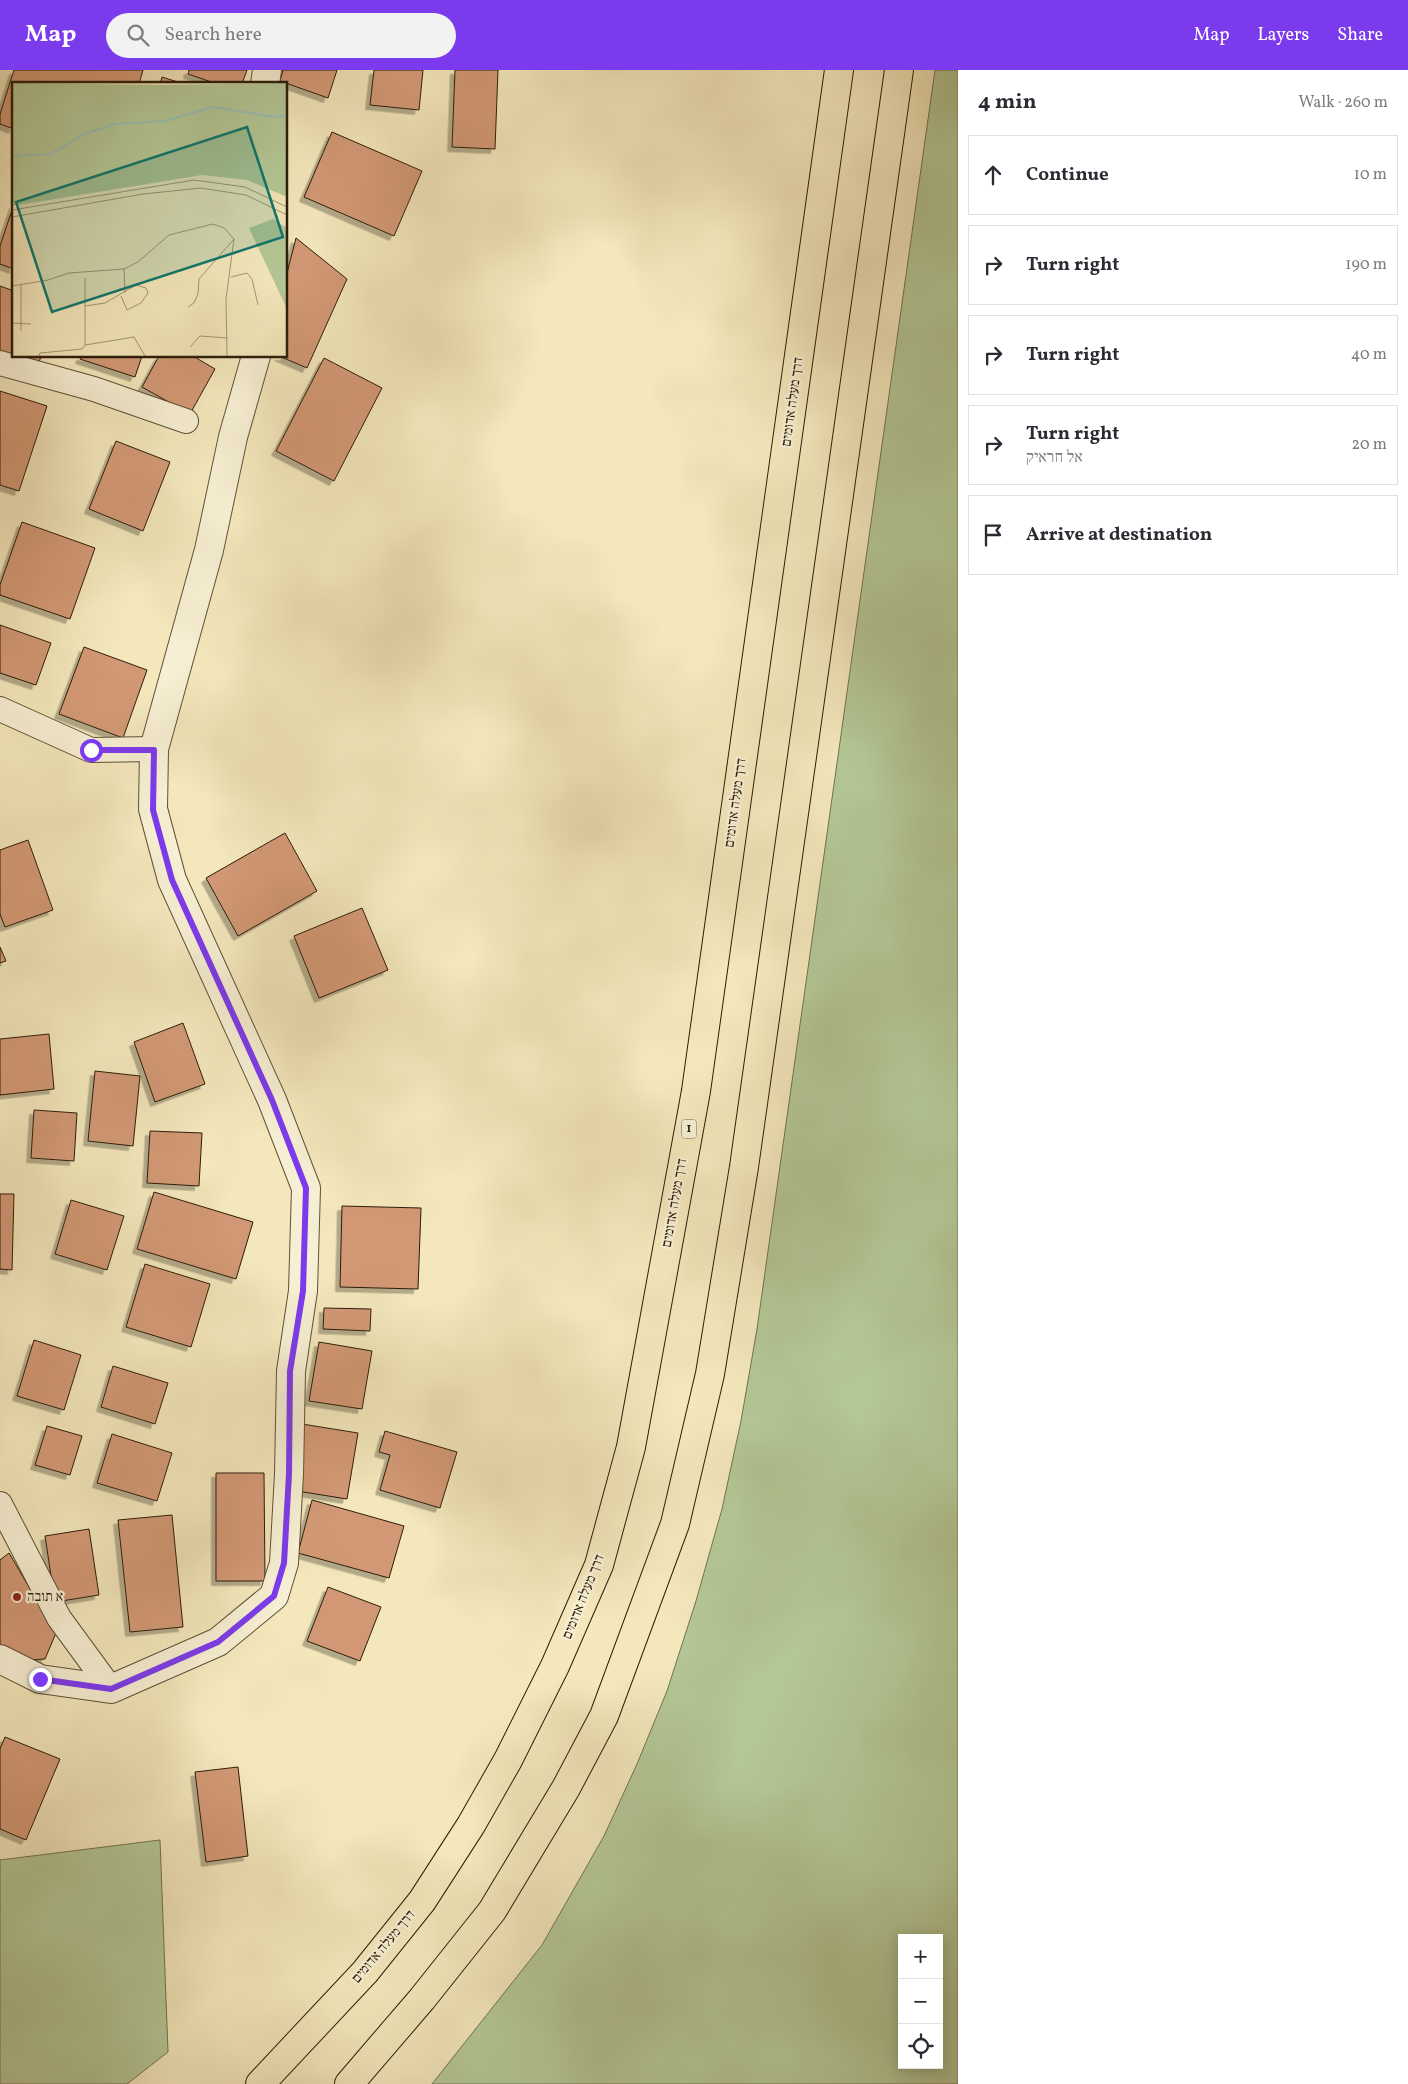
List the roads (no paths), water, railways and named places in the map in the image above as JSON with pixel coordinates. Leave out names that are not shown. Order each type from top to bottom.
[{"type":"highway","name":"דרך מעלה אדומים","points":[[260,2084],[365,1972],[433,1884],[471,1826],[508,1760],[555,1666],[599,1566],[631,1447],[696,1091],[839,70]]},
{"type":"highway","points":[[349,2084],[422,1999],[492,1910],[566,1788],[604,1716],[675,1524],[710,1374],[744,1167],[899,70]]},
{"type":"street","points":[[0,1659],[40,1679],[111,1689],[218,1642],[274,1596],[284,1563],[289,1474],[290,1371],[303,1291],[306,1188],[272,1100],[172,880],[153,810],[154,750],[209,550],[232,437],[255,358]]},
{"type":"street","points":[[0,363],[94,389],[186,421]]},
{"type":"street","points":[[0,709],[91,750],[154,750]]},
{"type":"street","points":[[0,1504],[59,1618],[111,1689]]},
{"type":"place","name":"א תובה","points":[[17,1597]]}]
